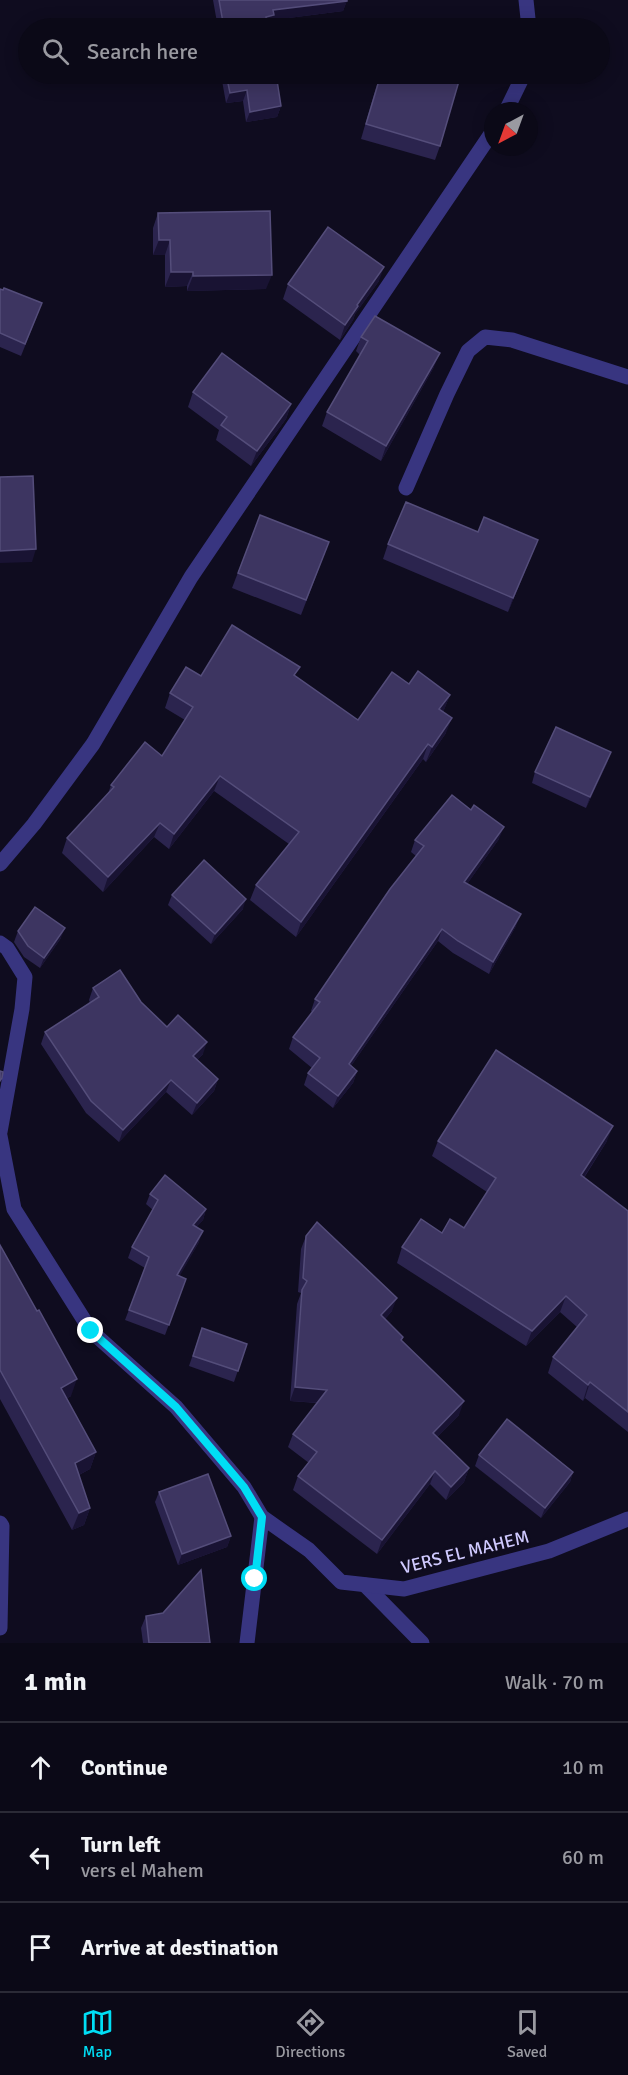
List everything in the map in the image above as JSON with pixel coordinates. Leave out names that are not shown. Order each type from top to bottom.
[{"type":"street","points":[[526,0],[528,18]]},
{"type":"street","points":[[510,102],[519,84]]},
{"type":"street","points":[[0,864],[34,824],[93,744],[191,577],[484,143]]},
{"type":"street","points":[[406,488],[468,351],[485,337],[512,340],[628,377]]},
{"type":"street","name":"VERS EL MAHEM","points":[[0,943],[7,948],[25,977],[22,1009],[0,1134],[14,1209],[91,1331],[176,1407],[244,1487],[262,1517],[309,1550],[341,1582],[404,1589],[549,1551],[628,1520]]},
{"type":"street","points":[[247,1643],[262,1517]]},
{"type":"street","points":[[0,1523],[2,1526],[0,1628]]},
{"type":"street","points":[[365,1585],[423,1643]]},
{"type":"building","points":[[219,0],[347,0],[273,10],[274,15],[266,18],[222,18]]},
{"type":"building","points":[[228,84],[278,84],[281,106],[250,112],[247,90],[230,93]]},
{"type":"building","points":[[378,84],[458,84],[440,146],[366,124]]},
{"type":"building","points":[[270,211],[272,275],[193,276],[193,272],[171,272],[170,240],[159,240],[158,213]]},
{"type":"building","points":[[328,227],[384,267],[345,325],[288,284]]},
{"type":"building","points":[[4,288],[42,303],[25,344],[0,333],[0,289]]},
{"type":"building","points":[[375,316],[440,353],[386,446],[327,412],[368,341],[361,337]]},
{"type":"building","points":[[222,353],[291,404],[257,451],[221,425],[227,417],[193,392]]},
{"type":"building","points":[[33,476],[36,549],[0,551],[0,477]]},
{"type":"building","points":[[406,502],[478,532],[484,517],[538,540],[513,598],[388,544]]},
{"type":"building","points":[[260,515],[329,542],[306,600],[238,573]]},
{"type":"building","points":[[232,625],[300,667],[294,675],[358,720],[392,672],[409,684],[418,671],[450,695],[439,709],[452,718],[432,747],[428,744],[301,922],[256,885],[299,832],[220,776],[174,834],[160,823],[108,877],[67,838],[114,787],[111,785],[145,742],[162,756],[193,707],[170,693],[186,667],[201,676]]},
{"type":"building","points":[[556,727],[611,752],[590,797],[535,772]]},
{"type":"building","points":[[452,795],[471,810],[474,805],[504,827],[464,882],[521,914],[493,962],[442,929],[349,1064],[357,1071],[338,1096],[308,1073],[320,1058],[293,1037],[320,1002],[315,999],[390,889],[424,846],[415,840]]},
{"type":"building","points":[[204,860],[246,899],[215,934],[172,895]]},
{"type":"building","points":[[35,907],[65,928],[44,958],[28,946],[18,931]]},
{"type":"building","points":[[120,970],[141,1002],[167,1027],[178,1015],[207,1042],[193,1056],[218,1079],[197,1103],[171,1080],[123,1130],[91,1101],[45,1032],[99,997],[93,988]]},
{"type":"building","points":[[496,1050],[613,1126],[581,1175],[628,1211],[628,1412],[590,1382],[588,1385],[553,1357],[587,1315],[566,1296],[532,1331],[402,1247],[421,1219],[442,1233],[450,1219],[464,1228],[496,1178],[438,1141]]},
{"type":"building","points":[[165,1175],[206,1209],[193,1225],[203,1231],[177,1275],[186,1279],[169,1325],[129,1310],[149,1257],[132,1247],[158,1200],[150,1194]]},
{"type":"building","points":[[317,1222],[397,1298],[381,1315],[403,1337],[401,1340],[464,1401],[433,1433],[469,1468],[451,1487],[435,1471],[382,1540],[298,1476],[317,1452],[293,1434],[327,1390],[295,1387],[302,1290],[307,1281],[303,1278],[306,1236]]},
{"type":"building","points":[[0,1245],[77,1379],[61,1388],[96,1452],[75,1463],[90,1508],[79,1513],[0,1370]]},
{"type":"building","points":[[202,1328],[247,1344],[238,1371],[193,1356]]},
{"type":"building","points":[[507,1419],[573,1472],[545,1508],[479,1455]]},
{"type":"building","points":[[208,1474],[231,1536],[182,1554],[159,1492]]},
{"type":"building","points":[[201,1570],[210,1643],[149,1643],[146,1616],[163,1613]]},
{"type":"route","points":[[91,1331],[176,1407],[244,1487],[262,1517],[255,1579]]}]
